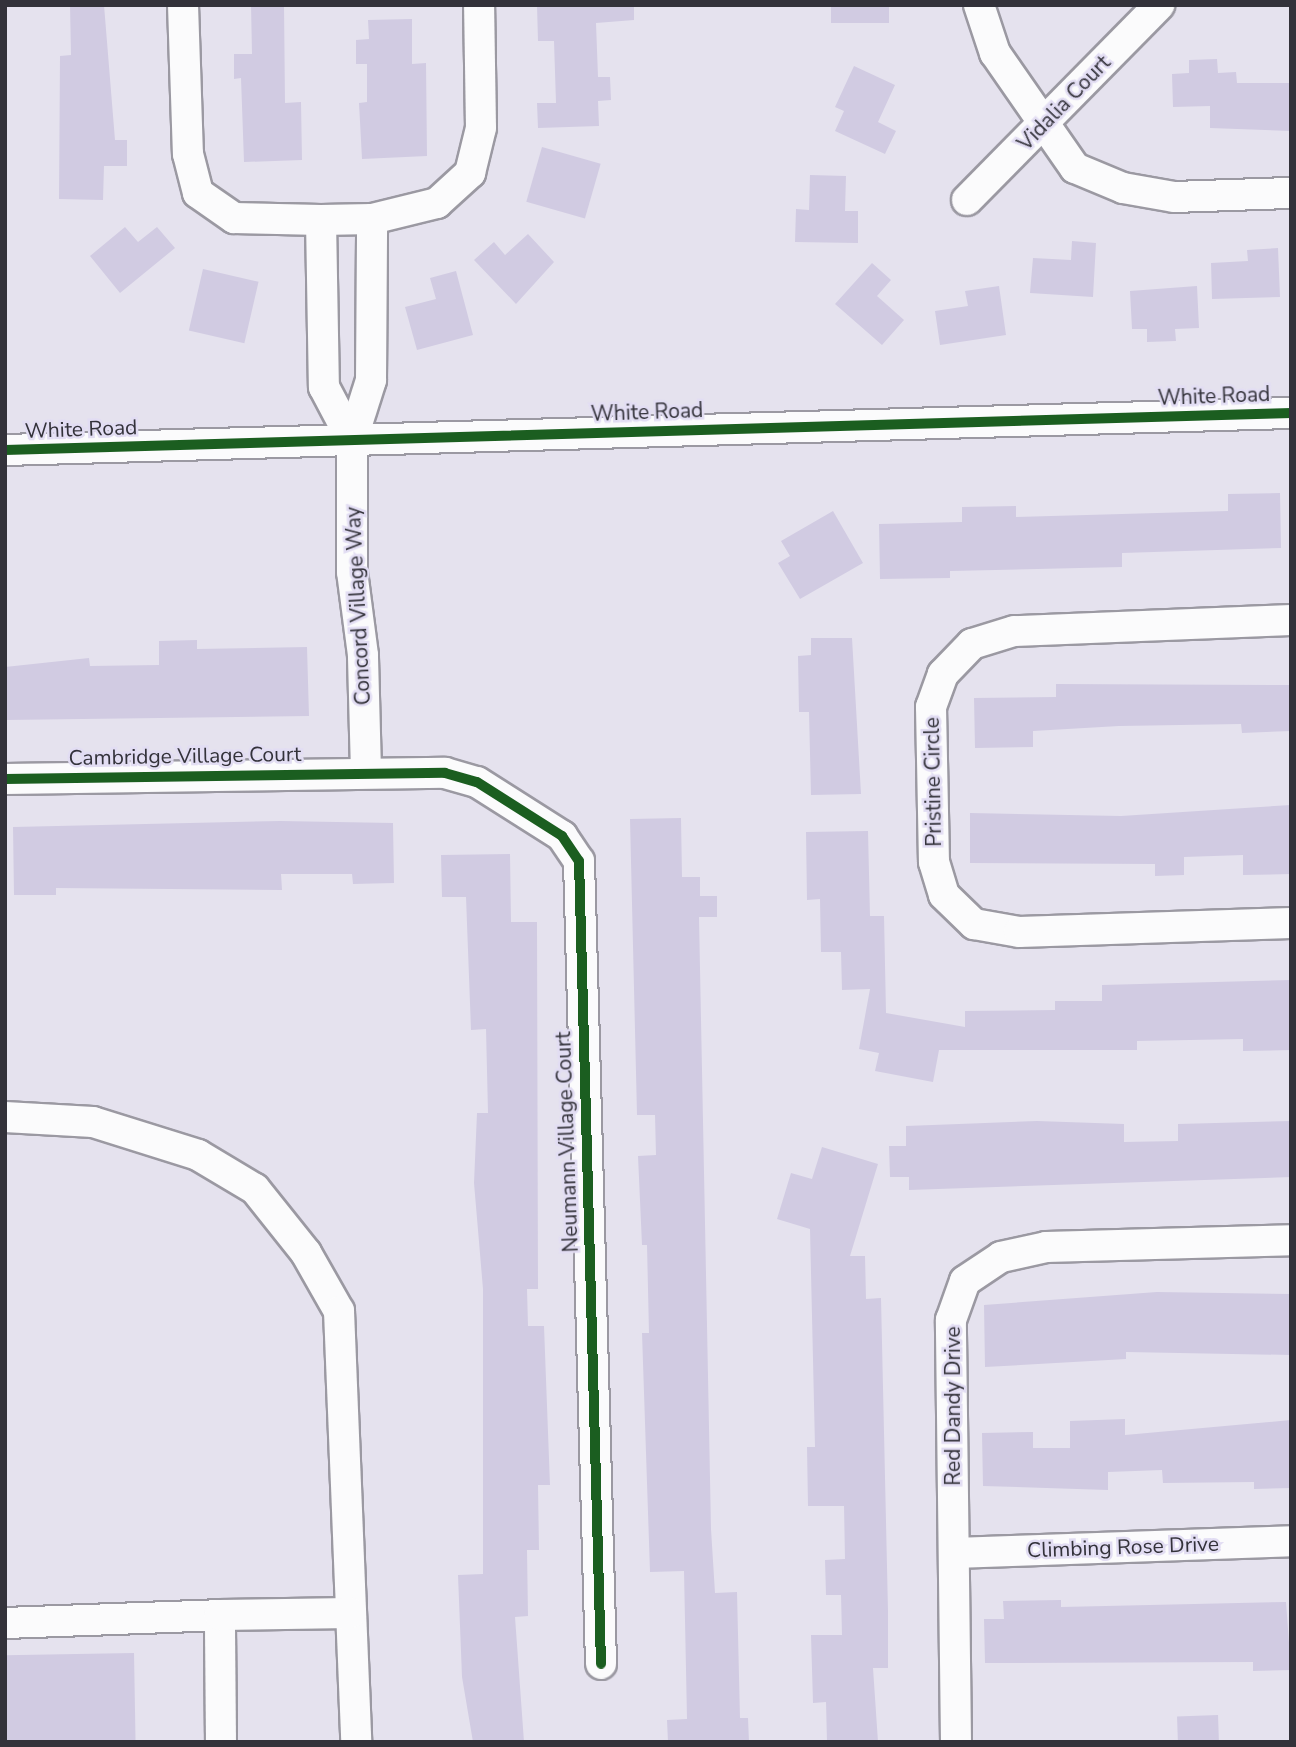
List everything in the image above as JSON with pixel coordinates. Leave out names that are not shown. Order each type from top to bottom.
[{"type":"street","points":[[183,5],[188,154],[198,193],[234,218],[321,220],[372,219],[438,203],[470,173],[481,128],[479,5]]},
{"type":"street","points":[[979,5],[995,53],[1041,127],[1075,168],[1123,188],[1174,197],[1291,193]]},
{"type":"street","name":"Vidalia Court","points":[[967,200],[1159,5]]},
{"type":"street","points":[[352,440],[371,380],[372,219]]},
{"type":"street","points":[[321,220],[324,387],[352,440]]},
{"type":"street","name":"White Road","points":[[5,450],[1291,413]]},
{"type":"street","name":"Concord Village Way","points":[[352,440],[352,572],[363,654],[366,772]]},
{"type":"street","name":"Pristine Circle","points":[[1291,620],[1014,631],[972,644],[943,674],[931,707],[934,862],[944,895],[974,924],[1019,932],[1291,923]]},
{"type":"street","name":"Cambridge Village Court","points":[[5,779],[366,772]]},
{"type":"street","name":"Neumann Village Court","points":[[366,772],[444,773],[477,782],[562,836],[579,861],[601,1664]]},
{"type":"street","points":[[5,1117],[93,1122],[183,1147],[255,1189],[306,1254],[339,1311],[356,1742]]},
{"type":"street","name":"Red Dandy Drive","points":[[956,1742],[951,1320],[965,1282],[1001,1257],[1046,1247],[1291,1240]]},
{"type":"street","name":"Climbing Rose Drive","points":[[955,1553],[1291,1541]]},
{"type":"street","points":[[5,1623],[351,1613]]},
{"type":"street","points":[[220,1615],[221,1742]]},
{"type":"building","points":[[70,5],[104,5],[115,140],[127,140],[127,166],[104,166],[103,200],[59,199],[60,56],[71,55]]},
{"type":"building","points":[[251,5],[284,5],[285,103],[301,102],[302,160],[244,162],[241,78],[234,79],[234,54],[252,54]]},
{"type":"building","points":[[537,5],[634,5],[634,20],[596,23],[598,77],[610,77],[611,100],[598,101],[599,126],[538,128],[537,103],[556,103],[554,41],[538,41]]},
{"type":"building","points":[[831,5],[889,5],[889,23],[831,23]]},
{"type":"building","points":[[412,19],[412,64],[426,63],[427,156],[362,159],[359,103],[367,102],[367,64],[356,64],[356,40],[369,39],[368,20]]},
{"type":"building","points":[[1217,59],[1218,73],[1236,72],[1237,83],[1291,83],[1291,131],[1210,128],[1210,106],[1173,107],[1172,74],[1189,73],[1189,60]]},
{"type":"building","points":[[854,66],[895,85],[878,122],[896,131],[885,154],[835,131],[844,111],[835,107]]},
{"type":"building","points":[[542,147],[601,164],[585,219],[526,202]]},
{"type":"building","points":[[810,175],[846,176],[845,211],[858,211],[858,243],[795,242],[796,209],[809,210]]},
{"type":"building","points":[[125,227],[138,242],[157,227],[175,248],[120,293],[90,256]]},
{"type":"building","points":[[528,234],[554,262],[516,304],[474,260],[494,242],[505,255]]},
{"type":"building","points":[[1072,241],[1096,243],[1093,297],[1030,293],[1033,258],[1071,260]]},
{"type":"building","points":[[1278,248],[1280,297],[1212,299],[1211,263],[1248,261],[1247,250]]},
{"type":"building","points":[[872,263],[891,280],[877,296],[904,320],[882,345],[835,304]]},
{"type":"building","points":[[203,269],[259,282],[244,343],[189,330]]},
{"type":"building","points":[[456,271],[473,335],[417,350],[405,307],[436,299],[430,278]]},
{"type":"building","points":[[999,286],[1006,335],[940,345],[935,311],[968,306],[965,291]]},
{"type":"building","points":[[1197,286],[1199,328],[1175,329],[1176,341],[1147,342],[1147,329],[1132,329],[1130,291]]},
{"type":"building","points":[[1280,493],[1281,548],[1122,553],[1122,567],[950,571],[950,578],[880,579],[879,524],[962,522],[962,507],[1016,506],[1016,517],[1228,511],[1228,494]]},
{"type":"building","points":[[833,511],[863,563],[800,599],[778,563],[790,556],[781,541]]},
{"type":"building","points":[[811,638],[852,638],[861,794],[811,795],[809,712],[799,712],[798,656],[811,655]]},
{"type":"building","points":[[197,640],[197,649],[307,647],[309,716],[5,720],[5,667],[89,658],[90,666],[159,665],[159,641]]},
{"type":"building","points":[[1056,684],[1291,685],[1291,731],[1242,733],[1241,724],[1119,726],[1033,731],[1033,747],[975,748],[974,698],[1056,697]]},
{"type":"building","points":[[1291,805],[1291,874],[1243,875],[1243,855],[1184,857],[1184,875],[1155,876],[1155,864],[970,863],[970,813],[1121,816]]},
{"type":"building","points":[[681,818],[682,877],[700,877],[700,896],[717,896],[717,917],[699,917],[711,1529],[715,1593],[737,1592],[740,1718],[748,1718],[749,1742],[668,1742],[667,1720],[687,1719],[684,1571],[650,1572],[642,1333],[649,1333],[647,1245],[642,1245],[638,1156],[656,1155],[655,1115],[637,1115],[630,819]]},
{"type":"building","points":[[280,821],[393,823],[394,883],[353,884],[352,874],[281,874],[282,890],[56,888],[56,895],[14,895],[13,827]]},
{"type":"building","points":[[868,831],[870,916],[884,916],[886,1013],[965,1027],[965,1011],[1055,1010],[1055,1001],[1102,1001],[1102,985],[1291,980],[1291,1050],[1243,1051],[1243,1039],[1137,1041],[1137,1050],[939,1050],[933,1082],[875,1071],[879,1053],[859,1049],[870,989],[842,990],[841,952],[821,952],[820,899],[807,900],[806,832]]},
{"type":"building","points":[[510,854],[511,922],[537,922],[538,1289],[527,1289],[528,1326],[544,1326],[550,1485],[538,1485],[539,1550],[527,1550],[528,1616],[515,1617],[524,1742],[473,1742],[462,1677],[458,1575],[483,1574],[483,1289],[474,1183],[477,1113],[488,1113],[486,1029],[471,1030],[466,897],[442,897],[441,855]]},
{"type":"building","points":[[1037,1121],[1124,1124],[1124,1142],[1178,1141],[1178,1124],[1291,1121],[1291,1177],[909,1190],[909,1177],[890,1177],[889,1146],[906,1146],[906,1126]]},
{"type":"building","points":[[822,1147],[878,1164],[850,1256],[865,1256],[866,1299],[881,1298],[888,1668],[873,1668],[878,1742],[827,1742],[826,1702],[813,1703],[811,1635],[842,1635],[841,1595],[826,1595],[825,1560],[845,1559],[844,1506],[808,1506],[807,1447],[815,1447],[810,1229],[777,1219],[791,1173],[812,1179]]},
{"type":"building","points":[[1157,1292],[1291,1294],[1291,1355],[1126,1352],[1126,1359],[985,1367],[984,1305]]},
{"type":"building","points":[[1125,1419],[1125,1435],[1291,1420],[1291,1488],[1254,1489],[1254,1482],[1163,1483],[1162,1470],[1108,1472],[1108,1490],[983,1486],[982,1433],[1033,1432],[1033,1448],[1070,1448],[1070,1421]]},
{"type":"building","points":[[1061,1600],[1061,1607],[1286,1602],[1291,1670],[1253,1671],[1253,1662],[985,1663],[984,1619],[1004,1619],[1003,1601]]},
{"type":"building","points":[[134,1653],[136,1742],[7,1742],[5,1655]]},
{"type":"building","points":[[1218,1715],[1219,1742],[1178,1742],[1177,1716]]},
{"type":"cycle path","points":[[5,450],[1291,413]]},
{"type":"cycle path","points":[[5,779],[445,773],[477,782],[562,836],[579,861],[601,1664]]}]
